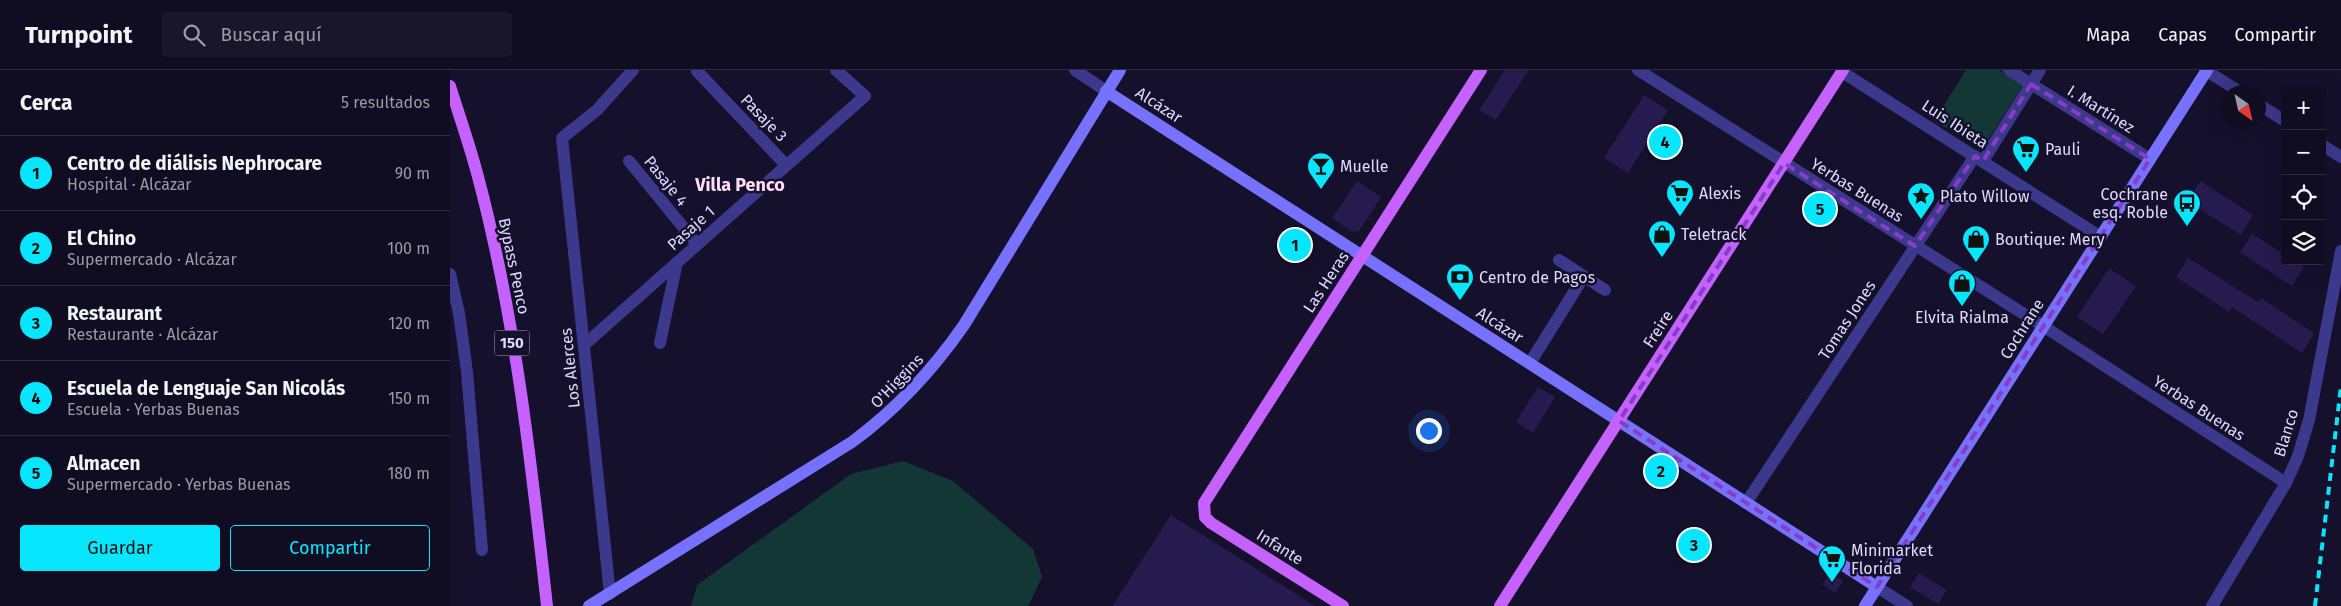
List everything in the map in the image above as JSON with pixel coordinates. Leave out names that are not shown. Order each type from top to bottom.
[{"type":"main road","name":"Las Heras","points":[[1204,512],[1206,499],[1481,70]]},
{"type":"main road","name":"Freire","points":[[1500,606],[1843,71]]},
{"type":"main road","name":"Bypass Penco","points":[[450,86],[477,173],[507,310],[528,438],[547,606]]},
{"type":"main road","name":"Infante","points":[[1204,512],[1211,523],[1343,606]]},
{"type":"street","name":"Los Alerces","points":[[610,594],[562,138],[596,110],[633,70]]},
{"type":"street","name":"Pasaje 1","points":[[584,345],[865,96],[836,70]]},
{"type":"street","name":"Alcázar","points":[[1075,70],[1907,606]]},
{"type":"street","name":"O'Higgins","points":[[593,604],[852,442],[878,423],[908,396],[964,325],[1120,70]]},
{"type":"street","name":"Yerbas Buenas","points":[[1638,70],[2043,326],[2286,483]]},
{"type":"street","name":"I. Martínez","points":[[2009,70],[2150,159]]},
{"type":"street","name":"Tomas Jones","points":[[1746,503],[1916,246],[2040,70]]},
{"type":"street","points":[[2206,70],[2229,85]]},
{"type":"street","name":"Cochrane","points":[[1865,606],[2206,70]]},
{"type":"street","name":"Pasaje 3","points":[[697,71],[786,165]]},
{"type":"street","name":"Luis Ibieta","points":[[1843,71],[2101,237]]},
{"type":"street","points":[[2266,109],[2281,118]]},
{"type":"street","points":[[2326,148],[2341,158]]},
{"type":"street","name":"Pasaje 4","points":[[629,161],[697,244]]},
{"type":"street","name":"Blanco","points":[[2212,606],[2286,483],[2298,456],[2309,420],[2341,251]]},
{"type":"street","points":[[1559,260],[1605,290]]},
{"type":"street","points":[[660,343],[677,262]]},
{"type":"street","points":[[450,274],[459,313],[467,372],[482,550]]},
{"type":"street","points":[[1530,363],[1584,276]]},
{"type":"highlighted area","points":[[2031,84],[2150,159],[1877,587],[1619,421],[1784,163],[1915,246],[1975,156],[1983,161]]},
{"type":"green space","points":[[1966,70],[1999,70],[2023,85],[1982,149],[1934,121]]},
{"type":"green space","points":[[903,461],[953,481],[1033,549],[1042,577],[1028,606],[691,606],[697,585],[851,474]]},
{"type":"building","points":[[1505,70],[1529,70],[1496,120],[1479,110]]},
{"type":"building","points":[[1644,95],[1668,110],[1628,173],[1604,158]]},
{"type":"building","points":[[1357,181],[1381,197],[1359,231],[1352,232],[1332,218]]},
{"type":"building","points":[[2200,181],[2253,215],[2241,235],[2187,201]]},
{"type":"building","points":[[2252,234],[2281,252],[2281,265],[2301,265],[2304,267],[2292,286],[2240,252]]},
{"type":"building","points":[[2188,258],[2258,302],[2261,298],[2314,333],[2302,353],[2232,307],[2229,312],[2176,277]]},
{"type":"building","points":[[2109,268],[2136,286],[2103,334],[2077,317]]},
{"type":"building","points":[[1538,387],[1555,397],[1533,433],[1516,422]]},
{"type":"building","points":[[1171,515],[1315,606],[1112,606]]},
{"type":"building","name":"Minimarket Florida","points":[[1830,573],[1843,581],[1835,593],[1822,585]]},
{"type":"building","points":[[1919,573],[1947,590],[1938,604],[1910,587]]},
{"type":"railway","points":[[2315,606],[2341,386]]},
{"type":"place","name":"Escuela de Lenguaje San Nicolás","points":[[1665,142]]},
{"type":"place","name":"Pauli","points":[[2026,173]]},
{"type":"place","name":"Muelle","points":[[1321,190]]},
{"type":"place","name":"Almacen","points":[[1820,209]]},
{"type":"place","name":"Alexis","points":[[1680,217]]},
{"type":"place","name":"Plato Willow","points":[[1921,220]]},
{"type":"place","name":"Cochrane esq. Roble","points":[[2187,227]]},
{"type":"place","name":"Centro de diálisis Nephrocare","points":[[1295,245]]},
{"type":"place","name":"Teletrack","points":[[1662,258]]},
{"type":"place","name":"Boutique: Mery","points":[[1976,263]]},
{"type":"place","name":"Centro de Pagos","points":[[1460,301]]},
{"type":"place","name":"Elvita Rialma","points":[[1962,307]]},
{"type":"place","name":"El Chino","points":[[1661,471]]},
{"type":"place","name":"Restaurant","points":[[1694,545]]},
{"type":"place","name":"Minimarket Florida","points":[[1832,583]]},
{"type":"district","name":"Villa Penco","points":[[740,185]]}]
